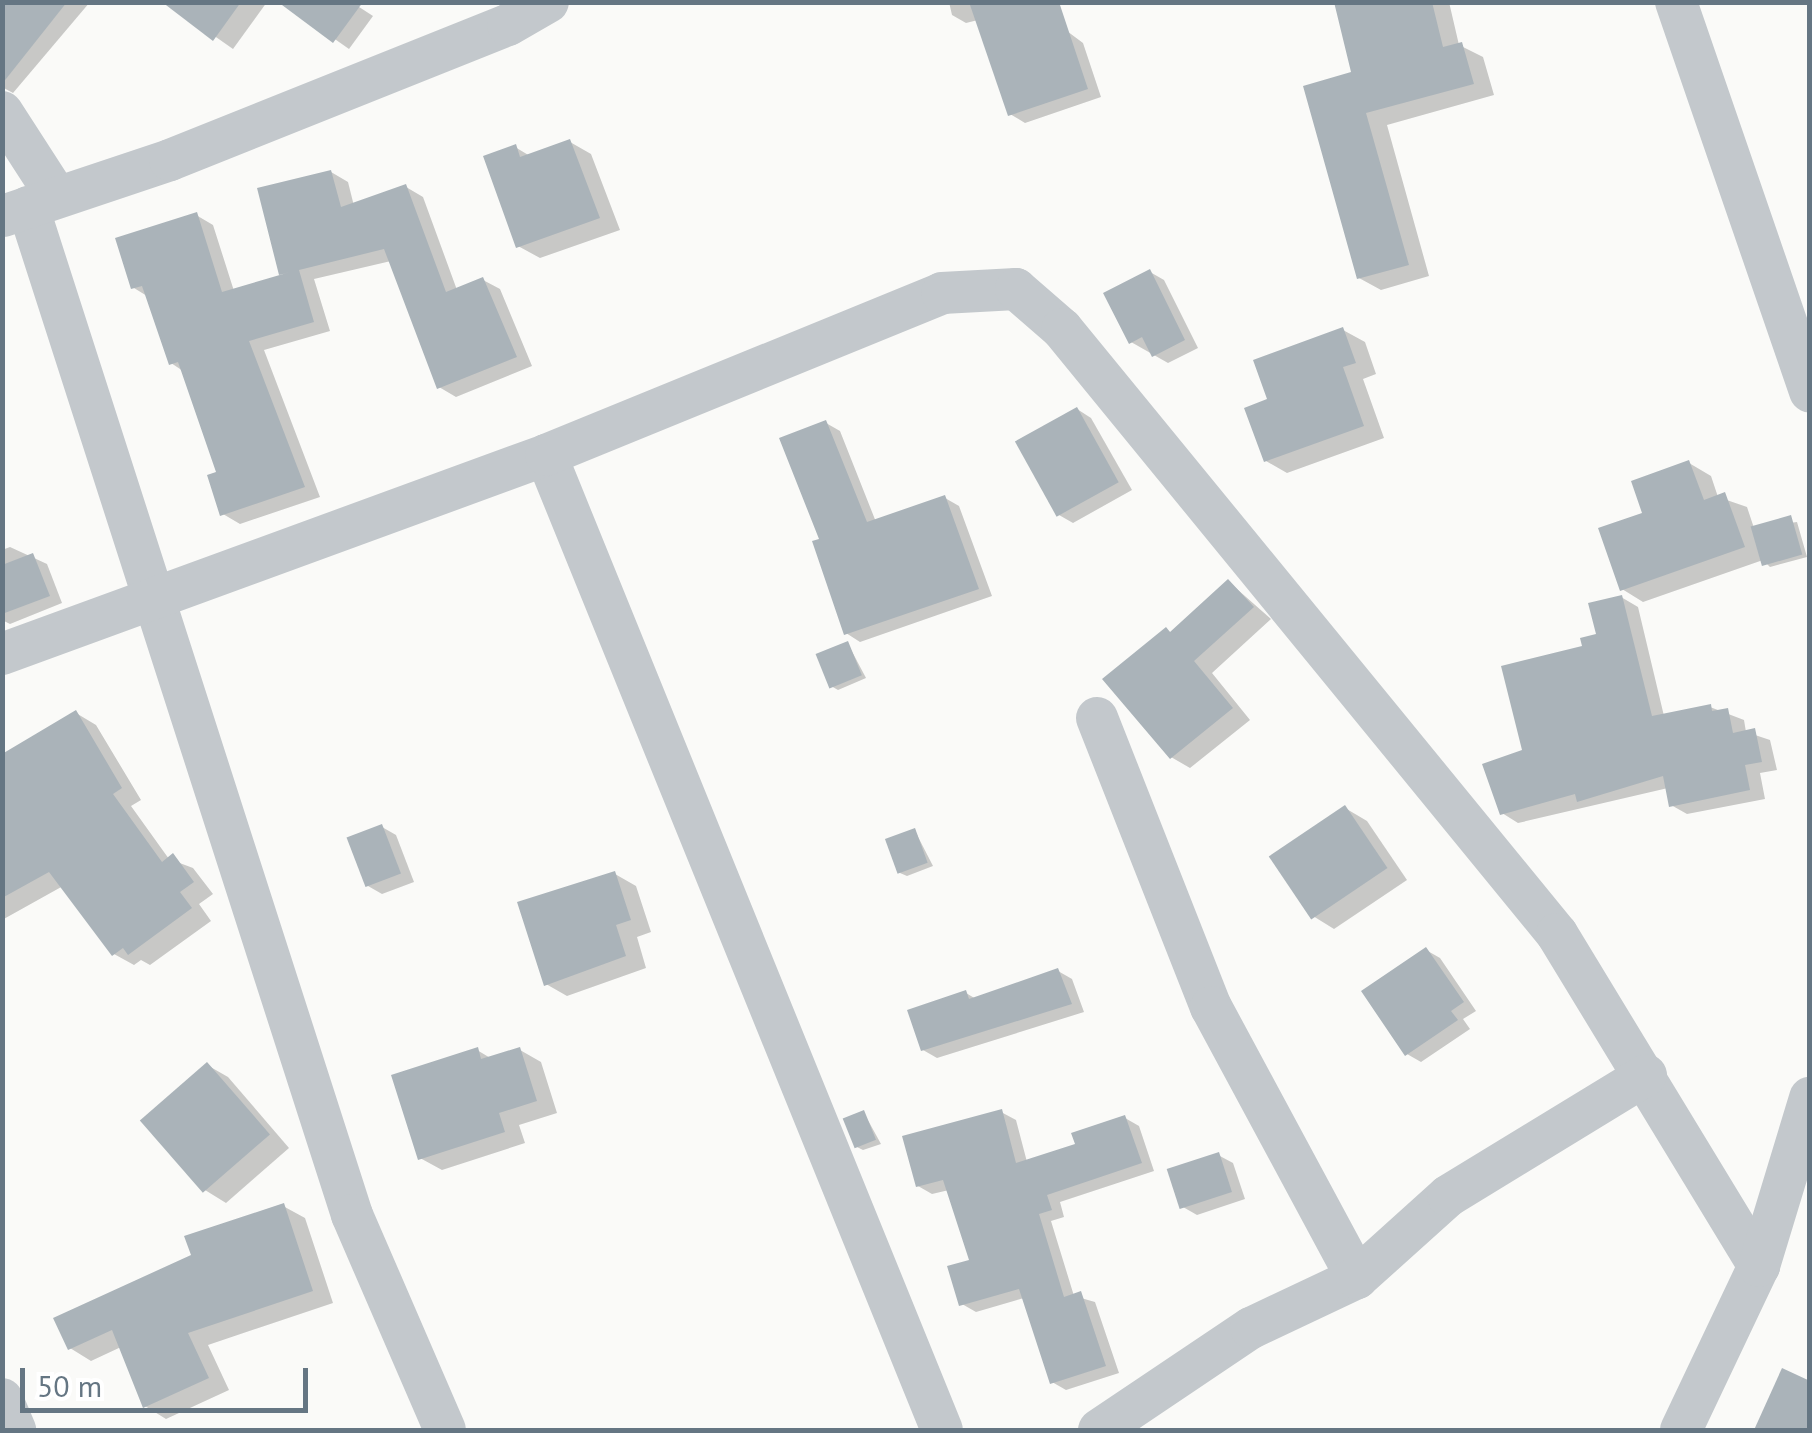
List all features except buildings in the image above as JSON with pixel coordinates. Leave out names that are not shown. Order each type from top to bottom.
[{"type":"street","points":[[29,207],[170,160],[504,14],[548,2]]},
{"type":"street","points":[[1676,2],[1810,392]]},
{"type":"street","points":[[2,112],[29,207],[158,597],[352,1214],[444,1430]]},
{"type":"street","points":[[2,654],[546,455],[942,293],[1016,289],[1062,328],[1557,934],[1759,1266]]},
{"type":"street","points":[[546,455],[942,1430]]},
{"type":"street","points":[[1097,718],[1212,1007],[1358,1278]]},
{"type":"street","points":[[1100,1430],[1251,1328],[1358,1278],[1448,1196],[1646,1075]]},
{"type":"street","points":[[1680,1430],[1759,1266],[1810,1098]]},
{"type":"street","points":[[2,1399],[14,1430]]}]
